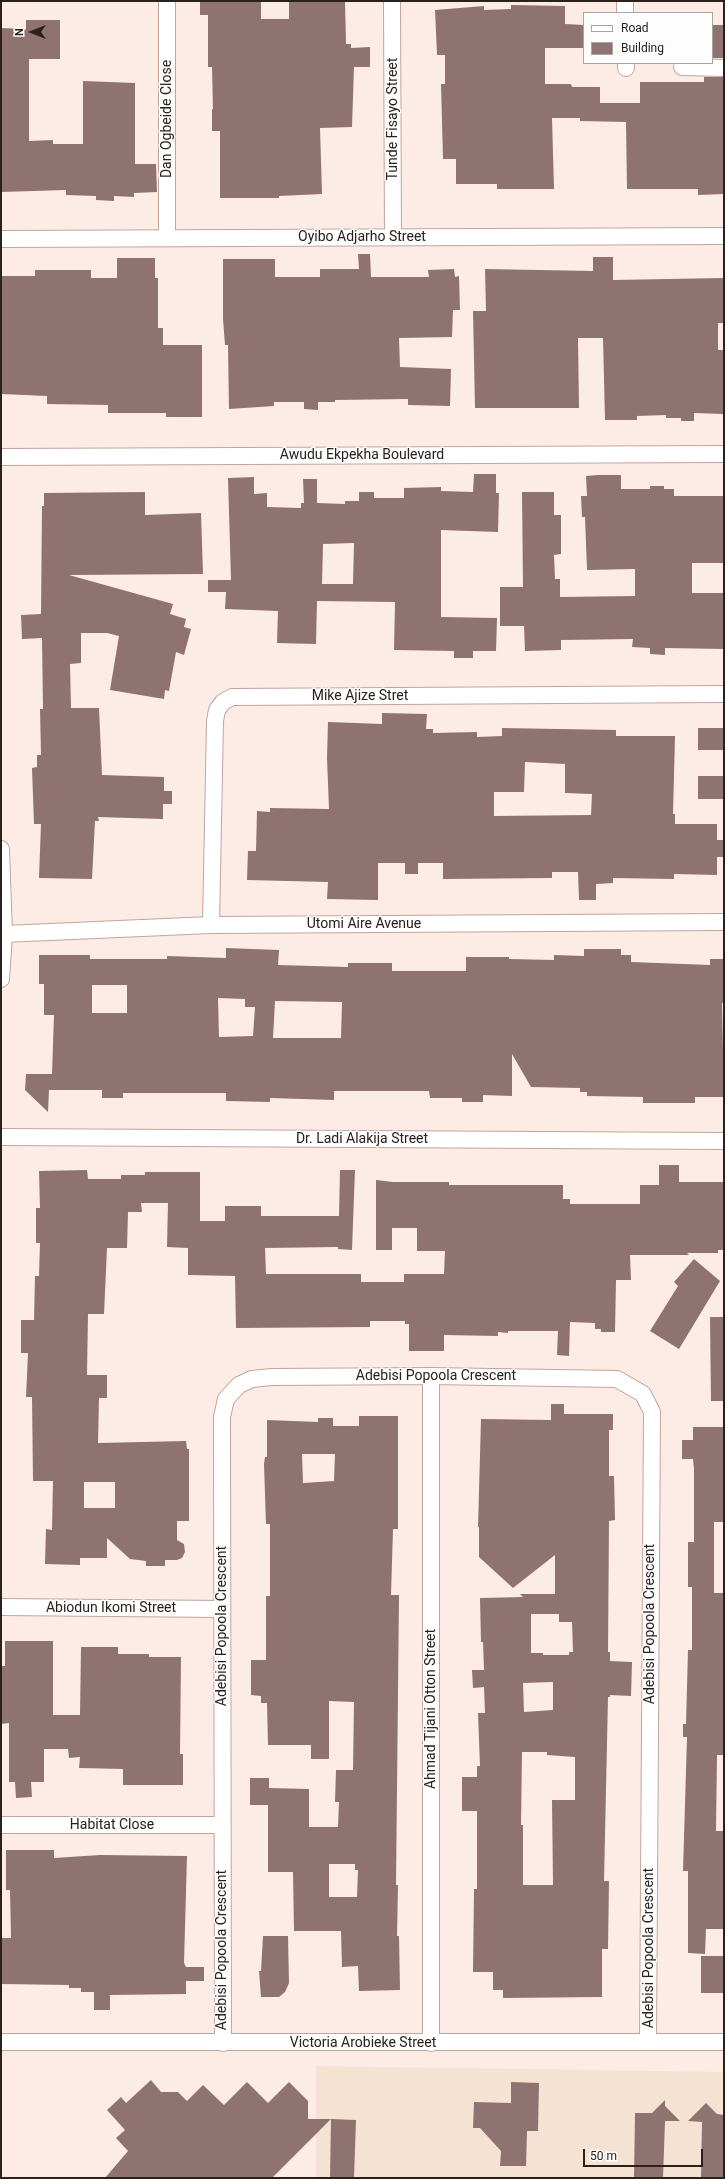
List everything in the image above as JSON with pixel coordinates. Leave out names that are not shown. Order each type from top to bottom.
[{"type":"street","name":"Dan Ogbeide Close","points":[[167,1],[167,237]]},
{"type":"street","name":"Tunde Fisayo Street","points":[[392,1],[393,237]]},
{"type":"street","points":[[625,1],[625,12]]},
{"type":"street","points":[[682,67],[724,68]]},
{"type":"street","name":"Oyibo Adjarho Street","points":[[1,239],[167,237],[724,236]]},
{"type":"street","name":"Awudu Ekpekha Boulevard","points":[[1,456],[724,454]]},
{"type":"street","name":"Mike Ajize Stret","points":[[211,925],[215,721],[217,710],[223,702],[232,697],[724,694]]},
{"type":"street","points":[[1,848],[4,934],[1,979]]},
{"type":"street","name":"Utomi Aire Avenue","points":[[4,934],[211,925],[724,922]]},
{"type":"street","name":"Dr. Ladi Alakija Street","points":[[1,1137],[724,1141]]},
{"type":"street","name":"Adebisi Popoola Crescent","points":[[223,2043],[222,1417],[226,1399],[239,1385],[252,1379],[272,1377],[431,1376],[617,1379],[643,1394],[652,1412],[648,2042]]},
{"type":"street","name":"Ahmad Tijani Otton Street","points":[[431,1376],[431,2043]]},
{"type":"street","name":"Abiodun Ikomi Street","points":[[1,1608],[222,1609]]},
{"type":"street","name":"Habitat Close","points":[[1,1825],[222,1825]]},
{"type":"street","name":"Victoria Arobieke Street","points":[[1,2042],[724,2042]]},
{"type":"shaded area","points":[[316,2066],[724,2072],[724,2178],[316,2178]]},
{"type":"building","points":[[200,1],[261,1],[261,19],[289,19],[289,1],[345,1],[346,44],[351,44],[351,48],[370,47],[370,67],[354,67],[352,127],[320,128],[322,194],[279,196],[279,198],[220,198],[220,131],[212,131],[212,67],[208,67],[208,15],[200,15]]},
{"type":"building","points":[[511,5],[565,6],[565,24],[583,25],[583,48],[545,48],[545,84],[571,84],[572,87],[600,87],[600,103],[640,103],[640,82],[704,82],[704,77],[724,77],[724,194],[698,195],[698,189],[627,189],[626,122],[580,121],[580,118],[552,118],[554,189],[497,189],[497,184],[456,184],[456,159],[443,159],[441,84],[445,84],[445,55],[437,55],[435,10],[484,6],[484,10],[511,9]]},
{"type":"building","points":[[26,20],[60,20],[60,59],[29,59],[29,141],[53,140],[53,144],[83,144],[83,81],[135,83],[135,164],[156,164],[157,192],[134,193],[134,197],[114,196],[114,201],[96,200],[96,196],[66,195],[66,190],[1,192],[1,28],[26,29]]},
{"type":"building","points":[[713,25],[724,25],[724,58],[713,58]]},
{"type":"building","points":[[358,254],[370,254],[371,277],[429,277],[428,270],[454,269],[455,277],[459,276],[460,310],[453,310],[452,337],[399,338],[400,367],[451,369],[450,406],[408,405],[408,399],[335,400],[335,402],[318,402],[318,410],[304,409],[304,402],[274,402],[274,406],[229,409],[228,345],[225,345],[223,319],[223,259],[275,259],[275,277],[320,277],[320,269],[359,269]]},
{"type":"building","points":[[593,257],[613,257],[613,280],[724,278],[724,323],[718,323],[718,350],[724,350],[724,414],[694,413],[694,421],[681,421],[681,418],[666,418],[666,415],[637,416],[637,420],[605,420],[603,338],[578,338],[579,408],[475,408],[473,311],[486,311],[485,269],[593,271]]},
{"type":"building","points":[[117,258],[155,258],[155,278],[158,278],[158,328],[163,328],[163,345],[202,345],[202,417],[166,417],[166,413],[108,413],[108,405],[47,404],[47,396],[1,394],[1,276],[35,276],[35,270],[91,270],[91,278],[117,278]]},
{"type":"building","points":[[474,474],[496,474],[496,493],[499,493],[498,532],[441,530],[441,617],[497,618],[496,651],[473,651],[473,658],[454,658],[454,651],[394,650],[395,602],[317,601],[316,644],[277,643],[278,611],[225,609],[226,592],[208,592],[208,580],[231,580],[228,478],[254,477],[254,494],[267,493],[267,507],[301,508],[301,503],[304,503],[303,479],[317,479],[317,503],[345,504],[345,501],[359,501],[359,492],[374,492],[374,498],[404,498],[404,488],[441,487],[441,491],[473,492]],"holes":[[[354,543],[353,584],[322,584],[323,544]]]},
{"type":"building","points":[[621,475],[621,489],[650,489],[650,486],[664,486],[664,489],[674,489],[674,496],[724,496],[724,563],[692,563],[692,593],[724,593],[724,649],[665,648],[665,655],[650,654],[650,648],[632,647],[633,639],[561,640],[561,650],[525,651],[524,626],[500,626],[500,587],[523,587],[522,492],[554,492],[554,515],[561,515],[561,554],[554,555],[555,579],[560,579],[560,597],[635,596],[635,569],[587,570],[585,517],[582,517],[581,496],[587,496],[586,476]]},
{"type":"building","points":[[145,492],[145,515],[201,513],[203,574],[69,575],[173,604],[170,614],[186,619],[184,627],[191,629],[184,655],[176,652],[169,691],[165,690],[164,699],[110,690],[119,636],[107,633],[81,633],[81,663],[70,664],[71,708],[99,708],[102,775],[164,777],[164,791],[172,791],[172,804],[163,804],[163,819],[98,817],[99,821],[95,821],[92,879],[39,878],[41,824],[34,824],[32,768],[37,767],[37,755],[41,755],[40,709],[43,709],[42,638],[22,639],[21,615],[41,614],[42,506],[44,506],[44,493]]},
{"type":"building","points":[[382,713],[427,714],[426,729],[433,729],[433,733],[477,732],[477,737],[502,736],[502,728],[616,730],[616,736],[675,736],[673,814],[675,814],[675,824],[717,824],[717,840],[724,840],[724,857],[717,857],[717,875],[674,874],[674,879],[613,878],[613,883],[596,884],[596,900],[579,900],[578,872],[552,872],[552,878],[443,879],[443,863],[418,863],[418,874],[405,874],[405,863],[378,863],[378,900],[327,899],[328,882],[247,880],[248,851],[256,851],[257,811],[270,812],[270,808],[329,809],[327,758],[328,722],[382,724]],"holes":[[[525,762],[565,764],[565,793],[592,794],[591,815],[494,816],[494,792],[524,792]]]},
{"type":"building","points":[[698,728],[724,728],[724,750],[698,750]]},
{"type":"building","points":[[698,776],[724,776],[724,799],[698,799]]},
{"type":"building","points":[[226,948],[279,950],[278,965],[348,967],[348,963],[392,963],[392,971],[466,971],[466,957],[509,957],[509,959],[554,960],[554,955],[584,956],[584,949],[621,949],[621,955],[631,955],[631,962],[710,965],[710,959],[724,959],[724,1003],[722,1003],[724,1097],[695,1097],[695,1103],[643,1103],[643,1097],[587,1096],[587,1092],[580,1092],[580,1088],[531,1087],[512,1054],[512,1096],[483,1095],[483,1102],[462,1102],[462,1098],[430,1098],[429,1091],[334,1091],[334,1100],[270,1098],[270,1102],[226,1101],[226,1093],[123,1093],[123,1098],[102,1098],[102,1090],[49,1090],[48,1112],[25,1090],[26,1074],[52,1074],[54,1015],[44,1015],[44,984],[39,984],[39,955],[90,955],[90,959],[167,959],[167,956],[226,958]],"holes":[[[92,985],[127,985],[127,1013],[92,1013]],[[218,998],[245,999],[245,1007],[255,1007],[253,1036],[219,1037]],[[275,1001],[342,1002],[341,1038],[273,1038]]]},
{"type":"building","points":[[659,1165],[679,1165],[679,1182],[724,1182],[724,1250],[718,1250],[718,1253],[687,1253],[689,1255],[630,1255],[631,1280],[616,1280],[615,1332],[601,1332],[601,1329],[595,1329],[595,1323],[570,1322],[569,1356],[557,1355],[558,1331],[508,1331],[508,1333],[498,1332],[498,1336],[444,1335],[444,1351],[409,1351],[409,1324],[405,1324],[405,1321],[370,1321],[370,1327],[236,1328],[235,1276],[188,1275],[188,1248],[167,1247],[168,1203],[141,1203],[142,1212],[128,1212],[127,1248],[107,1248],[104,1314],[88,1314],[87,1375],[107,1375],[107,1398],[99,1398],[98,1443],[186,1441],[187,1449],[189,1449],[189,1521],[177,1521],[177,1540],[184,1544],[185,1552],[182,1558],[177,1560],[165,1560],[165,1566],[146,1566],[146,1561],[130,1559],[107,1538],[107,1558],[80,1558],[80,1565],[45,1564],[46,1529],[52,1530],[53,1481],[33,1481],[32,1397],[26,1397],[28,1353],[21,1353],[21,1320],[34,1320],[35,1276],[39,1276],[40,1243],[36,1243],[36,1208],[40,1208],[39,1171],[87,1170],[88,1179],[121,1179],[121,1175],[145,1175],[145,1172],[200,1172],[200,1221],[225,1221],[225,1206],[261,1206],[261,1216],[339,1216],[340,1170],[355,1170],[352,1250],[338,1249],[338,1247],[265,1248],[266,1274],[361,1274],[361,1282],[404,1282],[404,1274],[444,1274],[445,1251],[417,1251],[417,1228],[392,1228],[392,1250],[376,1250],[376,1180],[393,1182],[449,1182],[449,1185],[563,1185],[563,1199],[570,1199],[570,1204],[640,1204],[640,1185],[659,1185]],"holes":[[[84,1482],[115,1482],[115,1508],[84,1508]]]},
{"type":"building","points":[[694,1259],[720,1281],[679,1349],[650,1331],[678,1286],[674,1282]]},
{"type":"building","points":[[710,1317],[724,1317],[724,1401],[711,1401]]},
{"type":"building","points":[[551,1404],[564,1404],[564,1414],[613,1414],[613,1430],[609,1430],[609,1476],[614,1476],[615,1520],[609,1521],[608,1652],[610,1652],[610,1661],[632,1662],[631,1696],[610,1695],[610,1697],[608,1697],[604,1881],[609,1881],[608,1949],[602,1949],[602,1997],[503,1998],[503,1990],[493,1990],[493,1972],[473,1972],[474,1889],[477,1889],[477,1811],[462,1811],[462,1777],[477,1777],[477,1766],[480,1766],[478,1713],[485,1713],[484,1687],[473,1688],[472,1670],[484,1670],[483,1642],[481,1642],[480,1598],[523,1597],[520,1594],[555,1594],[555,1555],[513,1588],[479,1557],[478,1527],[481,1419],[551,1420]],"holes":[[[531,1614],[559,1614],[559,1622],[572,1622],[573,1652],[569,1652],[569,1655],[543,1655],[543,1653],[531,1653]],[[553,1682],[553,1710],[524,1712],[523,1683]],[[522,1752],[547,1752],[547,1755],[575,1757],[575,1800],[552,1800],[553,1885],[523,1885],[523,1825],[521,1825]]]},
{"type":"building","points":[[359,1416],[398,1416],[398,1529],[393,1529],[391,1595],[399,1595],[396,1885],[398,1885],[397,1936],[399,1936],[400,1990],[359,1991],[358,1966],[342,1967],[341,1931],[294,1931],[293,1872],[268,1872],[268,1805],[250,1805],[250,1778],[269,1778],[269,1788],[309,1789],[309,1827],[338,1827],[339,1802],[335,1802],[336,1770],[353,1770],[354,1702],[329,1701],[329,1759],[311,1759],[311,1745],[268,1745],[267,1703],[261,1703],[261,1696],[251,1695],[251,1660],[266,1660],[266,1596],[270,1596],[270,1524],[266,1524],[264,1464],[265,1457],[267,1457],[267,1420],[318,1422],[318,1418],[333,1418],[333,1426],[359,1426]],"holes":[[[302,1454],[335,1454],[334,1481],[303,1483]],[[329,1864],[355,1864],[355,1870],[358,1870],[357,1897],[329,1897]]]},
{"type":"building","points":[[693,1427],[724,1427],[724,1522],[714,1522],[714,1593],[724,1593],[724,1755],[717,1755],[716,1831],[724,1831],[724,1929],[706,1929],[705,1954],[688,1953],[688,1871],[683,1871],[687,1737],[683,1737],[683,1724],[686,1724],[688,1650],[692,1650],[692,1587],[688,1587],[688,1542],[694,1542],[694,1469],[693,1459],[682,1459],[682,1440],[693,1440]]},
{"type":"building","points":[[5,1641],[53,1641],[53,1715],[80,1715],[81,1647],[118,1647],[118,1654],[149,1654],[149,1657],[181,1657],[180,1754],[183,1754],[183,1785],[123,1785],[123,1769],[79,1768],[80,1757],[69,1758],[68,1749],[44,1749],[44,1782],[31,1782],[32,1797],[16,1798],[15,1782],[9,1782],[9,1723],[1,1724],[1,1666],[5,1666]]},
{"type":"building","points":[[6,1850],[54,1850],[54,1858],[100,1855],[187,1856],[184,1963],[186,1967],[204,1967],[204,1981],[186,1981],[186,1994],[110,1995],[110,2010],[94,2010],[94,1992],[81,1992],[81,1988],[69,1988],[69,1985],[1,1984],[1,1938],[11,1938],[10,1890],[6,1890]]},
{"type":"building","points":[[263,1936],[288,1936],[289,1983],[285,1992],[279,1997],[261,1997],[259,1971],[261,1971]]},
{"type":"building","points":[[701,1956],[724,1956],[724,1993],[701,1993]]},
{"type":"building","points":[[151,2080],[161,2092],[178,2092],[187,2101],[203,2085],[224,2105],[247,2082],[268,2103],[289,2082],[308,2101],[308,2119],[331,2119],[272,2178],[105,2178],[128,2151],[116,2138],[125,2130],[107,2110],[121,2097],[126,2103]]},
{"type":"building","points":[[511,2082],[539,2083],[538,2131],[527,2131],[526,2166],[500,2166],[501,2151],[480,2128],[473,2128],[474,2102],[511,2103]]},
{"type":"building","points":[[665,2100],[665,2106],[680,2121],[665,2121],[663,2178],[634,2178],[635,2113],[652,2113]]},
{"type":"building","points":[[706,2103],[717,2114],[724,2115],[724,2178],[701,2178],[702,2122],[688,2121]]},
{"type":"building","points":[[331,2119],[356,2120],[354,2178],[330,2178]]}]
